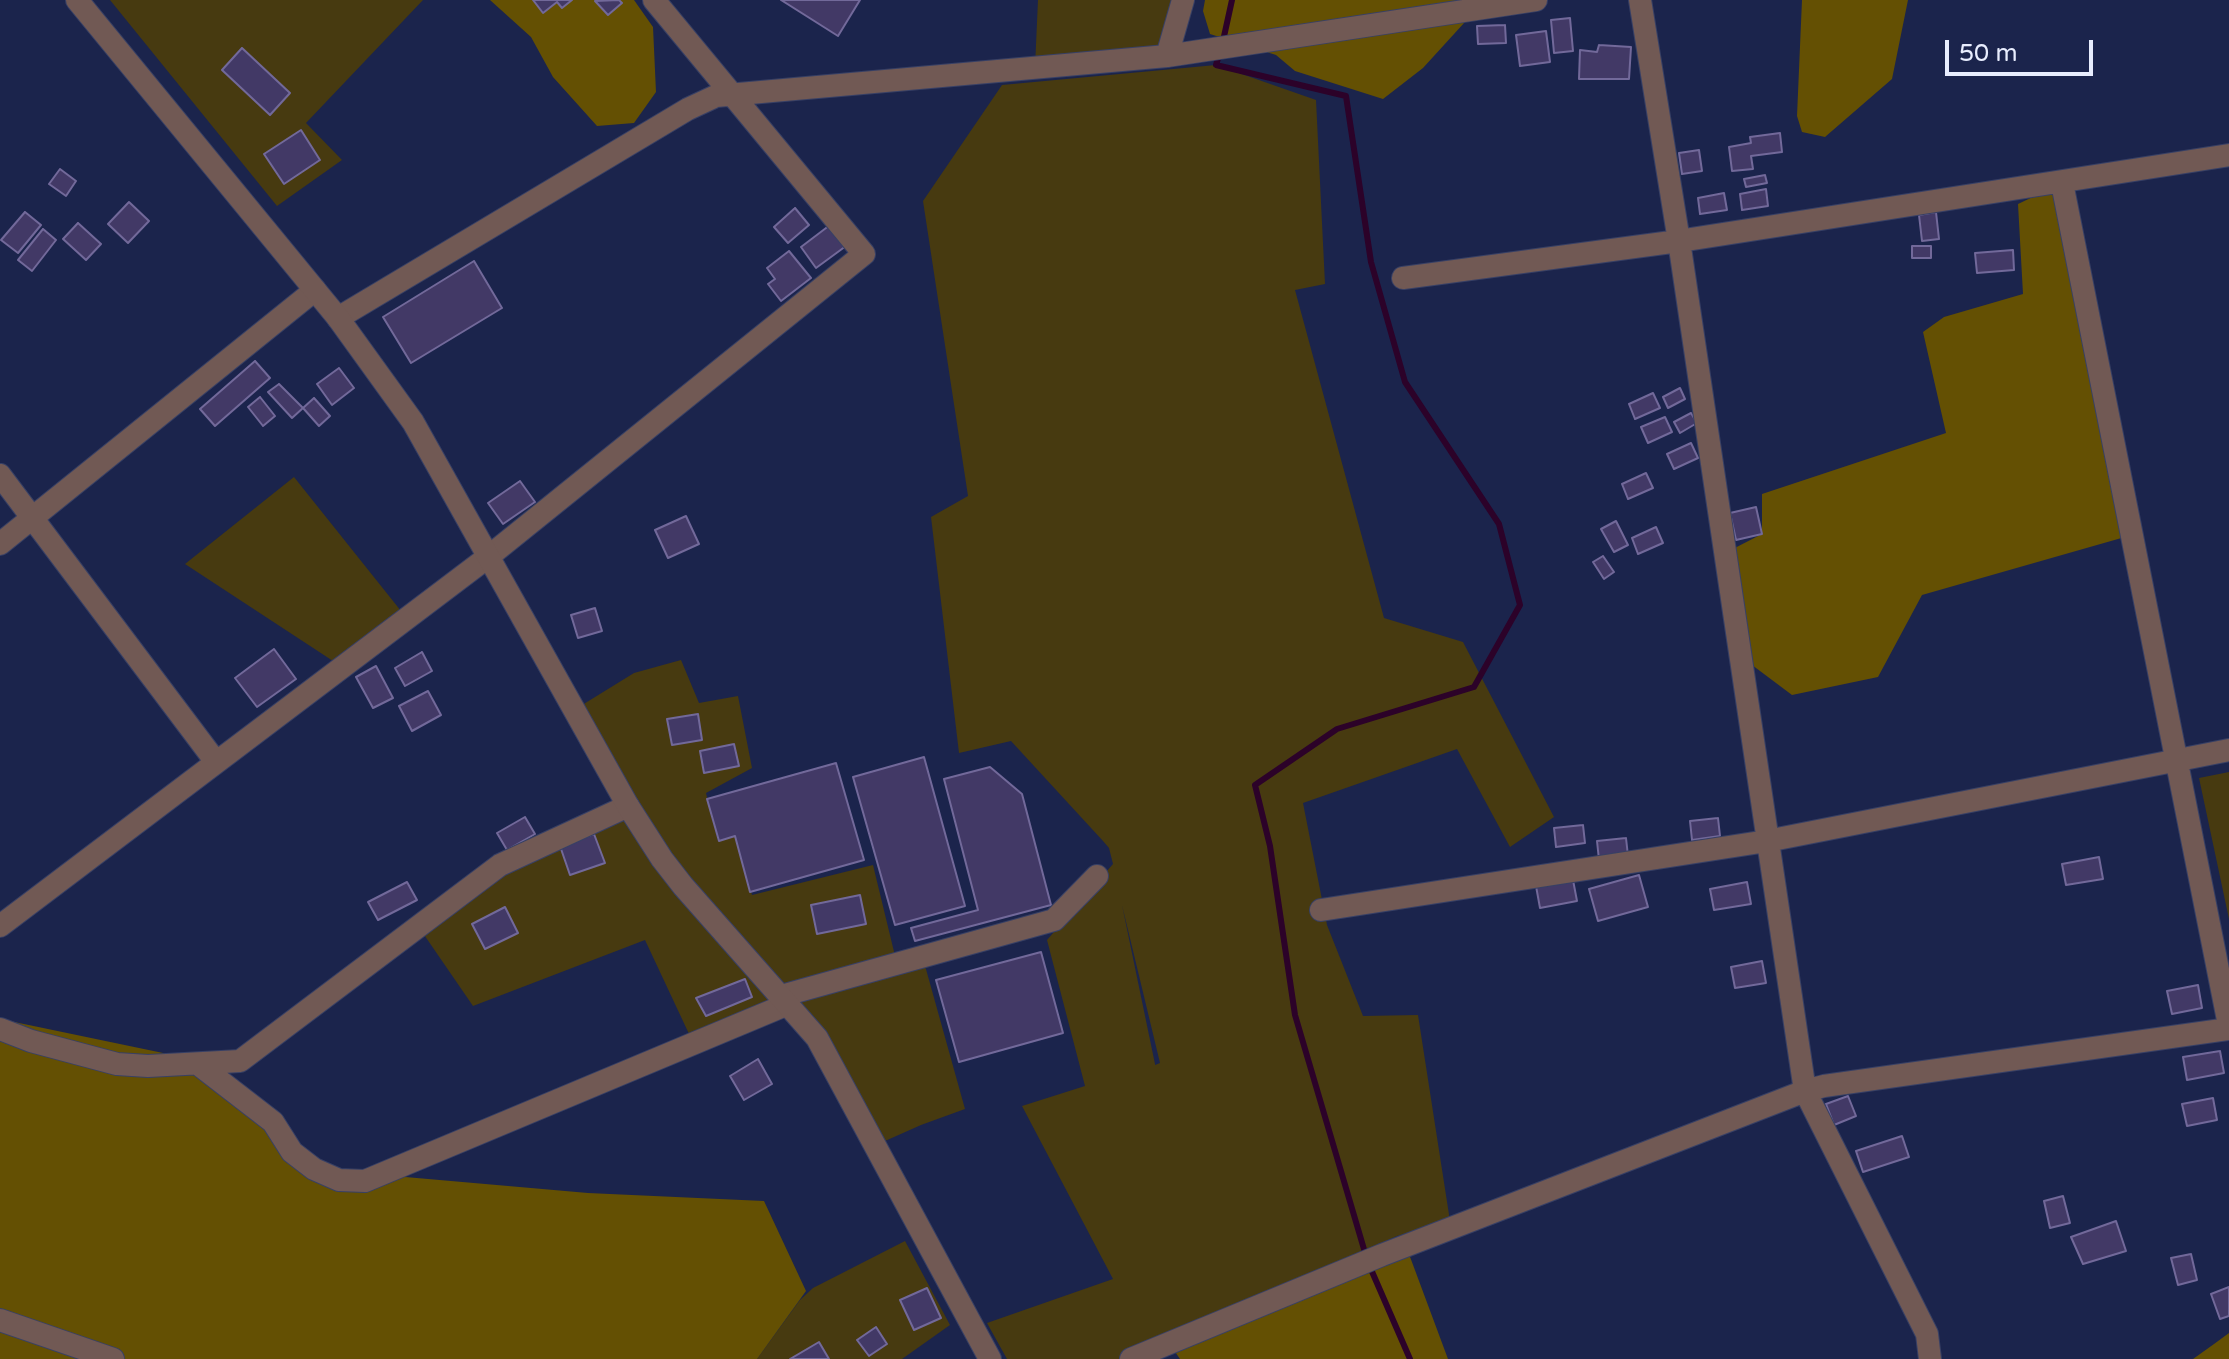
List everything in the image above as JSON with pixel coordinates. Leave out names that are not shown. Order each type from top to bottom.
[{"type":"street","points":[[77,0],[338,318],[413,422],[628,806],[683,886],[817,1038],[990,1359]]},
{"type":"street","points":[[0,926],[488,557],[864,254],[654,0]]},
{"type":"street","points":[[1167,56],[1183,0]]},
{"type":"street","points":[[338,318],[688,109],[716,96],[1167,56],[1536,0]]},
{"type":"street","points":[[1640,0],[1679,241],[1805,1091],[1927,1334],[1930,1359]]},
{"type":"street","points":[[1403,278],[1679,241],[2229,155]]},
{"type":"street","points":[[1131,1359],[1382,1255],[1805,1091],[2229,1027],[2062,183]]},
{"type":"street","points":[[0,544],[315,290]]},
{"type":"street","points":[[0,475],[216,762]]},
{"type":"street","points":[[1321,910],[1767,841],[2229,750]]},
{"type":"street","points":[[0,1029],[31,1041],[117,1064],[148,1066],[240,1061],[500,865],[628,806]]},
{"type":"street","points":[[198,1064],[273,1122],[292,1152],[314,1169],[339,1180],[365,1181],[785,1000],[1054,920],[1097,876]]},
{"type":"street","points":[[0,1320],[113,1359]]},
{"type":"shaded area","points":[[110,0],[423,0],[306,123],[342,160],[277,206]]},
{"type":"shaded area","points":[[490,0],[634,0],[653,27],[656,92],[634,123],[597,126],[553,77],[531,37]]},
{"type":"shaded area","points":[[1038,0],[1183,0],[1167,56],[1035,67]]},
{"type":"shaded area","points":[[1205,0],[1475,0],[1475,11],[1423,68],[1383,99],[1295,71],[1276,55],[1210,34],[1203,11]]},
{"type":"shaded area","points":[[1802,0],[1908,0],[1892,79],[1825,137],[1802,132],[1797,116]]},
{"type":"shaded area","points":[[1216,65],[1316,100],[1325,284],[1295,290],[1384,618],[1463,642],[1554,817],[1510,847],[1457,749],[1303,803],[1327,925],[1363,1016],[1418,1015],[1450,1221],[1397,1236],[1124,1359],[1007,1359],[987,1323],[1113,1279],[1022,1106],[1085,1086],[1047,940],[1113,864],[1109,848],[1011,741],[959,753],[931,517],[968,496],[923,201],[1002,85]],"holes":[[[1122,905],[1160,1063],[1155,1065]]]},
{"type":"shaded area","points":[[2062,183],[2132,535],[1922,595],[1878,677],[1792,695],[1740,656],[1725,553],[1762,534],[1762,494],[1946,433],[1923,332],[1944,317],[2023,294],[2018,204]]},
{"type":"shaded area","points":[[294,477],[401,611],[333,661],[185,564]]},
{"type":"shaded area","points":[[681,660],[699,703],[738,696],[752,768],[706,793],[718,841],[735,836],[752,895],[873,865],[897,964],[781,996],[697,1051],[645,940],[473,1006],[418,926],[500,865],[621,810],[670,861],[574,710],[634,673]]},
{"type":"shaded area","points":[[2229,772],[2229,919],[2199,778]]},
{"type":"shaded area","points":[[924,962],[965,1109],[876,1145],[788,1004]]},
{"type":"shaded area","points":[[0,1019],[211,1063],[314,1169],[588,1193],[764,1201],[806,1291],[757,1359],[0,1359]]},
{"type":"shaded area","points":[[905,1241],[950,1325],[902,1359],[757,1359],[800,1300],[813,1288]]},
{"type":"shaded area","points":[[1406,1246],[1448,1359],[1180,1359],[1169,1343]]},
{"type":"shaded area","points":[[2229,1333],[2229,1359],[2193,1359],[2214,1344]]},
{"type":"building","points":[[533,0],[572,0],[562,8],[557,2],[543,13]]},
{"type":"building","points":[[619,0],[622,3],[608,15],[595,1]]},
{"type":"building","points":[[781,0],[860,0],[838,36]]},
{"type":"building","points":[[1570,18],[1573,51],[1554,53],[1551,20]]},
{"type":"building","points":[[1505,25],[1506,43],[1478,44],[1477,26]]},
{"type":"building","points":[[1546,31],[1550,62],[1520,66],[1516,35]]},
{"type":"building","points":[[1599,45],[1631,47],[1629,79],[1579,79],[1580,50],[1597,52]]},
{"type":"building","points":[[242,48],[290,93],[270,115],[222,70]]},
{"type":"building","points":[[301,130],[320,160],[284,184],[264,154]]},
{"type":"building","points":[[1780,133],[1782,152],[1751,156],[1753,169],[1732,171],[1729,147],[1751,143],[1750,137]]},
{"type":"building","points":[[1699,150],[1702,171],[1682,174],[1679,153]]},
{"type":"building","points":[[60,169],[76,181],[66,196],[49,184]]},
{"type":"building","points":[[1765,175],[1767,183],[1746,187],[1744,179]]},
{"type":"building","points":[[1766,189],[1768,206],[1742,210],[1740,194]]},
{"type":"building","points":[[1724,193],[1727,210],[1700,214],[1698,198]]},
{"type":"building","points":[[129,202],[149,221],[128,243],[108,224]]},
{"type":"building","points":[[795,208],[809,225],[788,243],[774,227]]},
{"type":"building","points":[[25,212],[41,225],[18,253],[1,240]]},
{"type":"building","points":[[1936,212],[1939,239],[1922,241],[1919,215]]},
{"type":"building","points":[[78,223],[101,244],[86,260],[63,239]]},
{"type":"building","points":[[830,225],[846,246],[816,268],[801,247]]},
{"type":"building","points":[[43,229],[56,240],[32,271],[18,260]]},
{"type":"building","points":[[1912,246],[1931,246],[1931,258],[1912,258]]},
{"type":"building","points":[[2013,250],[2014,270],[1977,273],[1975,253]]},
{"type":"building","points":[[789,251],[811,278],[781,301],[768,284],[775,279],[767,268]]},
{"type":"building","points":[[474,261],[502,308],[411,363],[383,317]]},
{"type":"building","points":[[255,361],[270,378],[215,426],[200,409]]},
{"type":"building","points":[[339,368],[354,388],[332,405],[317,384]]},
{"type":"building","points":[[279,384],[303,408],[292,418],[268,392]]},
{"type":"building","points":[[1680,388],[1685,399],[1668,408],[1663,397]]},
{"type":"building","points":[[1653,393],[1660,408],[1635,419],[1629,404]]},
{"type":"building","points":[[260,397],[275,416],[263,426],[248,407]]},
{"type":"building","points":[[314,398],[330,416],[319,426],[303,408]]},
{"type":"building","points":[[1691,413],[1697,423],[1680,433],[1674,422]]},
{"type":"building","points":[[1665,417],[1672,432],[1648,443],[1641,427]]},
{"type":"building","points":[[1691,443],[1698,458],[1674,469],[1667,454]]},
{"type":"building","points":[[1646,473],[1653,488],[1628,499],[1622,484]]},
{"type":"building","points":[[520,481],[535,502],[503,524],[488,503]]},
{"type":"building","points":[[1756,507],[1762,534],[1736,540],[1730,513]]},
{"type":"building","points":[[686,516],[699,544],[668,558],[655,530]]},
{"type":"building","points":[[1616,521],[1628,545],[1614,552],[1601,529]]},
{"type":"building","points":[[1656,527],[1663,543],[1638,554],[1632,538]]},
{"type":"building","points":[[1603,556],[1614,572],[1604,579],[1593,562]]},
{"type":"building","points":[[595,608],[602,631],[578,638],[571,615]]},
{"type":"building","points":[[274,649],[296,679],[257,707],[235,678]]},
{"type":"building","points":[[422,652],[432,671],[405,686],[395,668]]},
{"type":"building","points":[[376,666],[393,698],[373,708],[356,677]]},
{"type":"building","points":[[428,691],[441,715],[412,731],[399,706]]},
{"type":"building","points":[[698,714],[702,740],[672,745],[667,719]]},
{"type":"building","points":[[734,744],[739,766],[704,773],[700,751]]},
{"type":"building","points":[[924,757],[965,906],[895,925],[853,777]]},
{"type":"building","points":[[836,763],[864,860],[750,892],[735,836],[719,841],[707,799]]},
{"type":"building","points":[[990,767],[1022,794],[1051,905],[915,941],[911,928],[978,910],[944,779]]},
{"type":"building","points":[[525,817],[535,834],[507,850],[497,833]]},
{"type":"building","points":[[1718,818],[1720,836],[1692,840],[1690,821]]},
{"type":"building","points":[[1583,825],[1585,843],[1556,847],[1554,828]]},
{"type":"building","points":[[594,834],[605,863],[570,875],[560,846]]},
{"type":"building","points":[[1626,838],[1628,856],[1599,860],[1597,841]]},
{"type":"building","points":[[2099,857],[2103,879],[2066,885],[2062,864]]},
{"type":"building","points":[[1639,875],[1648,907],[1598,921],[1589,889]]},
{"type":"building","points":[[1573,880],[1577,901],[1540,908],[1536,886]]},
{"type":"building","points":[[407,882],[417,900],[378,920],[368,902]]},
{"type":"building","points":[[1747,882],[1751,904],[1714,910],[1710,889]]},
{"type":"building","points":[[860,895],[866,924],[817,934],[811,905]]},
{"type":"building","points":[[505,907],[518,933],[485,949],[472,924]]},
{"type":"building","points":[[1041,952],[1063,1033],[959,1062],[936,980]]},
{"type":"building","points":[[1762,961],[1766,983],[1735,988],[1731,967]]},
{"type":"building","points":[[745,979],[752,997],[706,1016],[696,998]]},
{"type":"building","points":[[2198,985],[2202,1008],[2172,1014],[2167,991]]},
{"type":"building","points":[[2220,1051],[2224,1073],[2187,1080],[2183,1057]]},
{"type":"building","points":[[758,1059],[772,1084],[744,1100],[730,1076]]},
{"type":"building","points":[[1848,1096],[1856,1116],[1834,1125],[1826,1104]]},
{"type":"building","points":[[2213,1098],[2217,1120],[2187,1126],[2182,1104]]},
{"type":"building","points":[[1902,1136],[1909,1157],[1863,1172],[1856,1151]]},
{"type":"building","points":[[2063,1196],[2070,1223],[2050,1228],[2044,1201]]},
{"type":"building","points":[[2116,1221],[2126,1251],[2083,1264],[2071,1237]]},
{"type":"building","points":[[2191,1254],[2197,1280],[2178,1285],[2171,1258]]},
{"type":"building","points":[[2229,1287],[2229,1316],[2220,1319],[2211,1294]]},
{"type":"building","points":[[927,1288],[941,1318],[914,1330],[900,1300]]},
{"type":"building","points":[[876,1327],[887,1344],[869,1356],[857,1340]]},
{"type":"building","points":[[819,1342],[829,1359],[790,1359]]},
{"type":"waterway","points":[[1223,41],[1232,0]]},
{"type":"waterway","points":[[1220,52],[1216,65],[1346,96],[1371,262],[1405,382],[1499,524],[1520,605],[1474,687],[1337,729],[1255,785],[1270,846],[1295,1015],[1366,1256]]},
{"type":"waterway","points":[[1370,1267],[1410,1359]]}]
